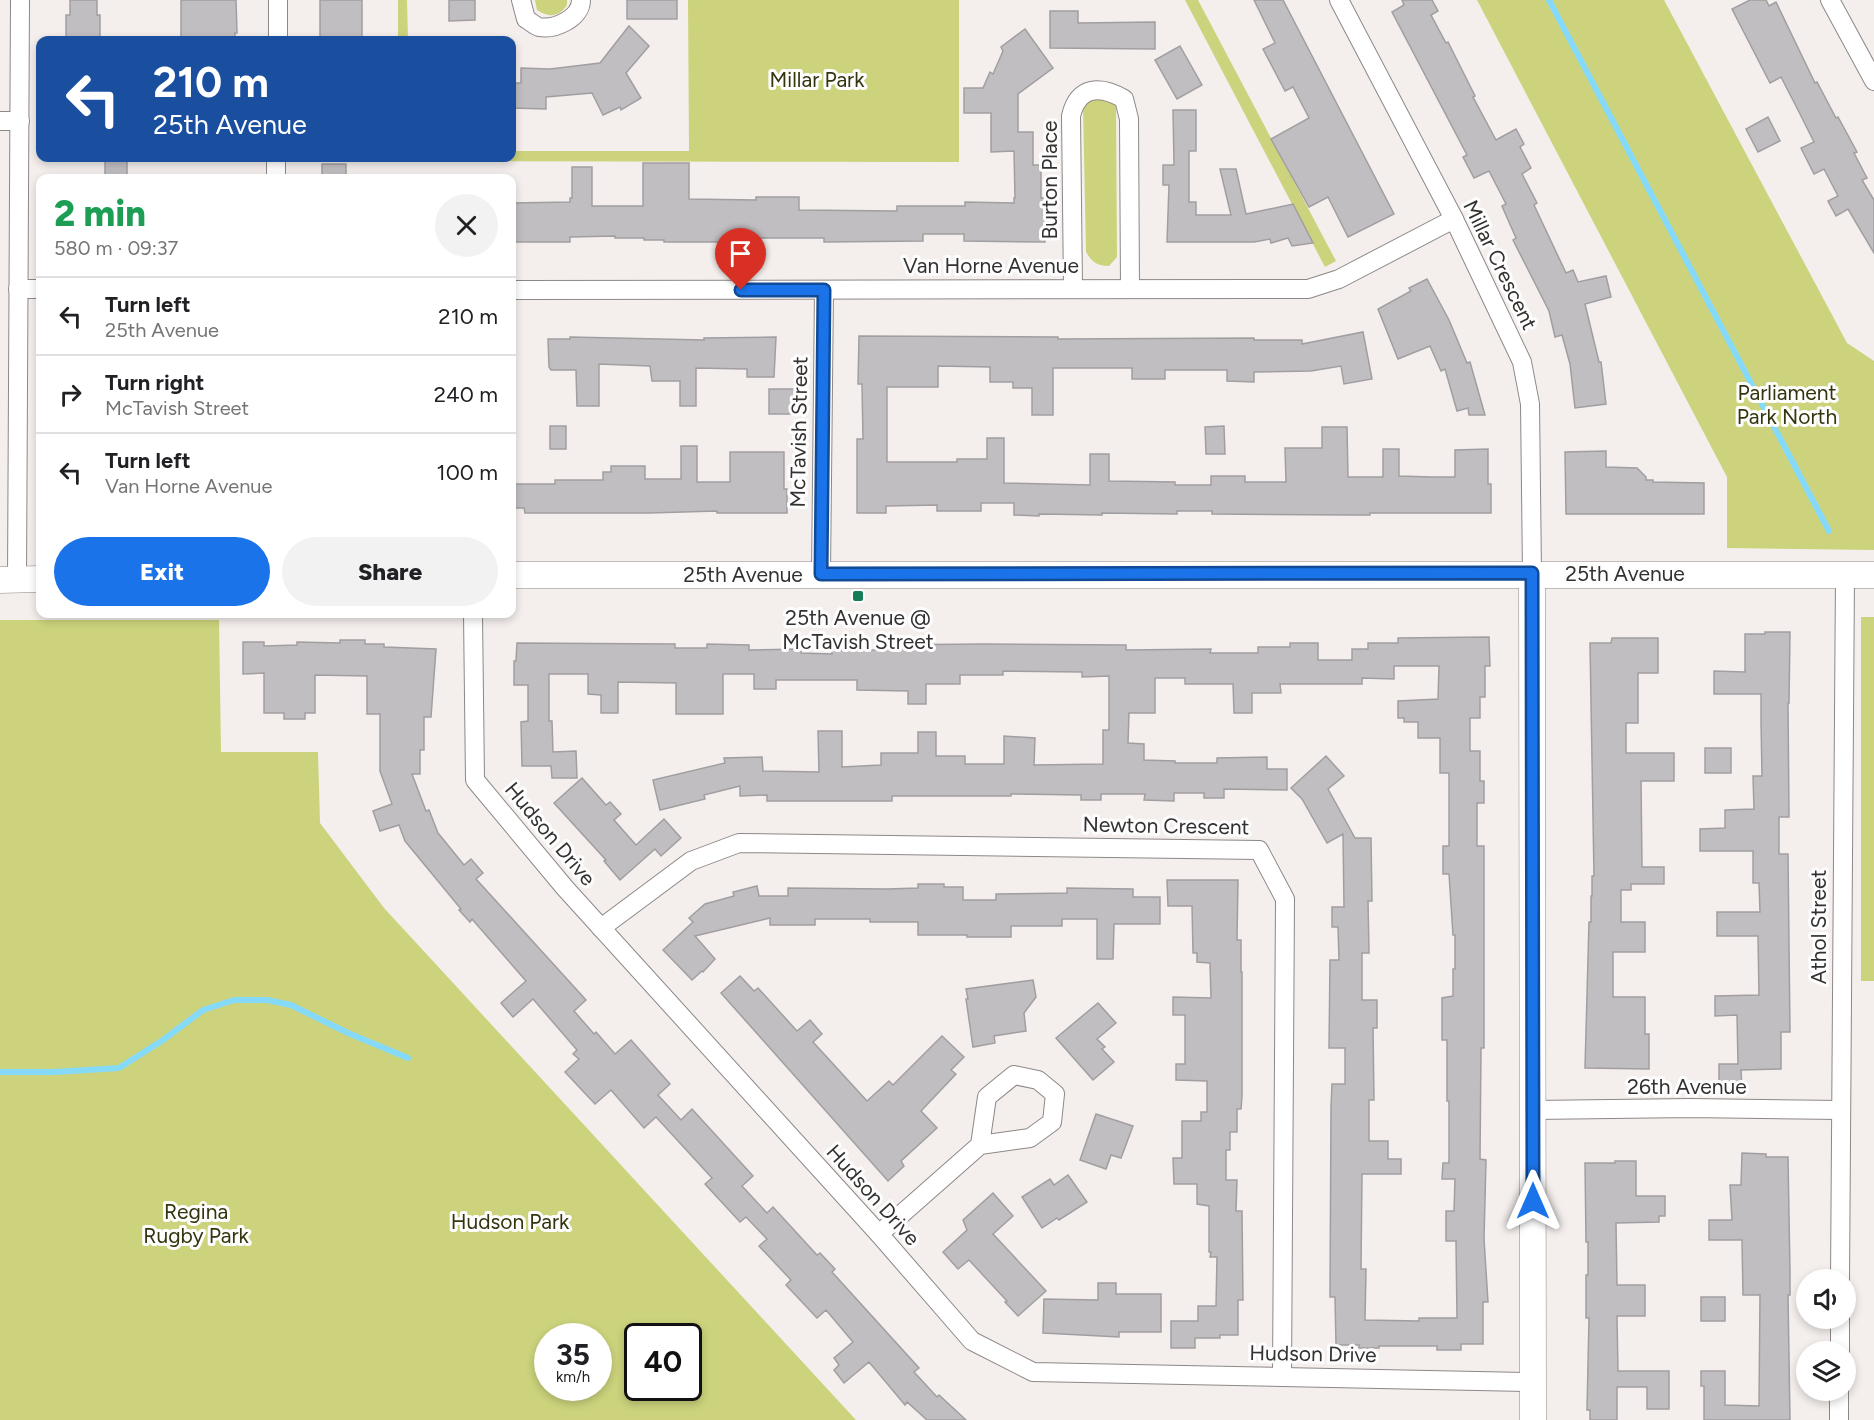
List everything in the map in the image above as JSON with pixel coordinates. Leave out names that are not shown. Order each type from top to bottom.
[{"type":"street","points":[[19,580],[18,289],[21,0]]},
{"type":"street","points":[[278,0],[278,36]]},
{"type":"street","points":[[521,0],[526,19],[538,27],[557,26],[572,18],[581,5],[581,0]]},
{"type":"street","name":"Millar Crescent","points":[[1340,0],[1454,219],[1522,362],[1530,404],[1532,573]]},
{"type":"street","points":[[1830,0],[1874,81]]},
{"type":"street","name":"Burton Place","points":[[1073,288],[1071,116],[1073,107],[1081,95],[1092,90],[1110,90],[1124,99],[1129,119],[1130,288]]},
{"type":"street","points":[[0,121],[20,121]]},
{"type":"street","name":"Van Horne Avenue","points":[[516,291],[1308,289],[1339,279],[1454,219]]},
{"type":"street","points":[[18,289],[36,289]]},
{"type":"street","name":"McTavish Street","points":[[821,574],[824,290]]},
{"type":"street","points":[[1532,573],[1533,1420]]},
{"type":"street","name":"25th Avenue","points":[[516,575],[1532,573],[1874,575]]},
{"type":"street","name":"Athol Street","points":[[1840,1269],[1845,574]]},
{"type":"street","name":"Hudson Drive","points":[[473,618],[475,780],[565,888],[879,1234],[972,1341],[1033,1372],[1532,1382]]},
{"type":"street","name":"Newton Crescent","points":[[601,928],[691,861],[739,843],[1260,850],[1285,899],[1282,1376]]},
{"type":"street","points":[[879,1234],[980,1145],[1030,1138],[1052,1122],[1055,1094],[1038,1080],[1014,1075],[987,1097],[980,1145]]},
{"type":"street","name":"26th Avenue","points":[[1533,1110],[1690,1108],[1841,1110]]},
{"type":"street","points":[[1839,1401],[1839,1420]]},
{"type":"green space","points":[[398,0],[407,0],[408,36],[398,36]]},
{"type":"green space","points":[[535,0],[567,0],[567,5],[561,12],[550,15],[537,10]]},
{"type":"green space","name":"Millar Park","points":[[688,0],[959,0],[959,162],[516,161],[516,151],[689,151]]},
{"type":"green space","points":[[1185,0],[1198,0],[1336,261],[1325,267]]},
{"type":"green space","name":"Parliament Park North","points":[[1477,0],[1664,0],[1847,343],[1874,361],[1874,550],[1727,548],[1727,477]]},
{"type":"green space","points":[[1088,99],[1111,99],[1116,107],[1117,257],[1109,266],[1095,263],[1086,252],[1083,105]]},
{"type":"green space","points":[[1861,617],[1874,617],[1874,981],[1861,981]]},
{"type":"green space","name":"Regina Rugby Park","points":[[0,620],[219,620],[221,752],[318,752],[320,823],[384,908],[856,1420],[0,1420]]},
{"type":"building","points":[[70,0],[97,0],[100,36],[66,36],[66,15],[70,15]]},
{"type":"building","points":[[181,0],[236,0],[237,33],[235,36],[181,36]]},
{"type":"building","points":[[320,0],[362,0],[362,36],[320,36]]},
{"type":"building","points":[[449,0],[475,0],[475,20],[449,21]]},
{"type":"building","points":[[627,0],[677,0],[677,19],[627,19]]},
{"type":"building","points":[[1254,0],[1283,0],[1394,214],[1348,237],[1328,197],[1309,207],[1271,139],[1309,118],[1293,87],[1285,91],[1263,49],[1275,43]]},
{"type":"building","points":[[1402,0],[1432,0],[1438,11],[1431,15],[1446,43],[1448,42],[1496,140],[1516,129],[1524,144],[1520,147],[1531,168],[1522,174],[1537,203],[1534,205],[1566,273],[1573,270],[1578,282],[1606,276],[1611,297],[1585,304],[1599,362],[1601,362],[1606,404],[1575,408],[1570,364],[1562,335],[1555,337],[1549,311],[1513,240],[1516,238],[1502,206],[1506,204],[1489,171],[1474,178],[1463,157],[1467,155],[1392,12],[1404,5]]},
{"type":"building","points":[[1750,0],[1766,0],[1769,6],[1776,2],[1815,83],[1817,82],[1857,152],[1854,153],[1867,178],[1862,180],[1874,200],[1874,253],[1848,209],[1836,216],[1828,201],[1838,196],[1824,169],[1814,174],[1801,148],[1814,142],[1799,112],[1781,77],[1770,83],[1732,9]]},
{"type":"building","points":[[1050,11],[1078,11],[1078,23],[1155,22],[1155,49],[1050,48]]},
{"type":"building","points":[[629,26],[649,46],[626,73],[641,98],[621,110],[620,107],[603,115],[592,93],[546,97],[546,109],[516,108],[516,83],[521,83],[521,68],[550,69],[600,63]]},
{"type":"building","points":[[1025,29],[1053,68],[1018,94],[1018,132],[1033,132],[1033,165],[1041,165],[1045,242],[964,241],[964,234],[923,234],[923,241],[824,242],[824,238],[753,238],[732,239],[732,242],[664,242],[664,240],[644,240],[644,238],[615,238],[615,236],[570,237],[570,242],[516,242],[516,203],[570,202],[572,167],[592,167],[592,206],[643,206],[643,163],[689,163],[689,199],[756,200],[756,197],[799,197],[799,210],[897,211],[897,206],[965,206],[965,202],[1014,203],[1014,151],[991,152],[991,113],[964,113],[964,88],[983,88],[990,72],[993,74],[1003,51],[1001,47]]},
{"type":"building","points":[[1180,46],[1202,85],[1177,99],[1155,60]]},
{"type":"building","points":[[1173,110],[1196,110],[1196,151],[1189,151],[1189,202],[1196,202],[1196,215],[1231,215],[1220,169],[1236,169],[1246,214],[1293,204],[1313,243],[1292,246],[1288,238],[1271,243],[1270,239],[1254,242],[1167,242],[1169,185],[1163,185],[1163,165],[1174,165]]},
{"type":"building","points":[[1768,117],[1780,141],[1758,152],[1746,129]]},
{"type":"building","points":[[105,162],[127,162],[127,174],[105,174]]},
{"type":"building","points":[[322,164],[346,164],[346,174],[322,174]]},
{"type":"building","points":[[1427,279],[1449,320],[1467,363],[1470,362],[1485,415],[1469,415],[1468,408],[1457,411],[1445,369],[1441,371],[1430,346],[1398,359],[1378,309],[1411,291],[1409,288]]},
{"type":"building","points":[[1363,332],[1372,379],[1344,384],[1341,366],[1311,371],[1254,372],[1254,382],[1227,381],[1227,370],[1165,370],[1165,379],[1132,379],[1132,368],[1053,368],[1053,415],[1032,415],[1032,388],[1013,388],[1013,382],[990,382],[990,367],[938,366],[938,387],[887,387],[887,462],[957,462],[957,459],[987,459],[987,438],[1004,438],[1004,483],[1090,485],[1090,454],[1109,454],[1109,481],[1211,485],[1211,476],[1245,476],[1245,482],[1286,482],[1285,448],[1322,448],[1322,427],[1347,427],[1348,477],[1383,477],[1383,449],[1399,449],[1399,476],[1455,477],[1455,450],[1488,449],[1491,513],[1350,515],[1212,514],[1212,511],[1177,511],[1177,514],[1102,513],[1102,515],[1039,514],[1039,516],[1014,515],[1014,503],[981,503],[981,511],[937,511],[937,505],[886,506],[886,513],[857,513],[857,439],[863,439],[862,384],[858,384],[859,336],[1058,337],[1058,339],[1254,338],[1254,340],[1302,340],[1302,344]]},
{"type":"building","points":[[570,337],[704,340],[704,338],[776,337],[774,377],[747,377],[747,369],[696,368],[696,406],[680,406],[680,381],[652,381],[650,366],[599,364],[599,406],[577,406],[576,370],[551,370],[549,367],[548,339],[570,339]]},
{"type":"building","points":[[769,389],[796,389],[795,414],[769,414]]},
{"type":"building","points":[[550,426],[566,426],[566,449],[550,449]]},
{"type":"building","points":[[1224,426],[1225,454],[1206,454],[1205,427]]},
{"type":"building","points":[[681,446],[697,446],[697,482],[730,482],[730,452],[784,452],[784,489],[787,489],[787,513],[717,513],[717,511],[525,513],[524,508],[516,508],[516,484],[555,484],[555,480],[603,480],[603,472],[611,472],[611,466],[645,466],[645,479],[681,479]]},
{"type":"building","points":[[1606,451],[1606,467],[1637,468],[1646,480],[1653,480],[1653,482],[1704,483],[1704,514],[1566,514],[1565,452]]},
{"type":"building","points":[[1765,632],[1790,632],[1789,817],[1779,817],[1779,854],[1788,854],[1790,1032],[1781,1032],[1781,1069],[1741,1070],[1742,1089],[1719,1089],[1719,1064],[1738,1064],[1737,1015],[1715,1016],[1715,996],[1759,995],[1758,936],[1717,936],[1717,912],[1760,912],[1759,883],[1753,883],[1753,851],[1700,851],[1700,829],[1725,828],[1725,810],[1754,809],[1753,776],[1762,776],[1761,694],[1714,694],[1714,671],[1745,672],[1745,634],[1765,634]]},
{"type":"building","points":[[1489,637],[1490,666],[1485,666],[1485,697],[1480,697],[1480,718],[1470,718],[1470,751],[1480,751],[1480,781],[1484,781],[1484,803],[1477,803],[1477,846],[1484,846],[1484,1048],[1481,1048],[1480,1159],[1486,1160],[1484,1239],[1488,1302],[1483,1302],[1483,1344],[1461,1344],[1461,1350],[1437,1350],[1437,1346],[1359,1348],[1359,1345],[1336,1345],[1335,1297],[1330,1297],[1331,1107],[1332,1084],[1345,1084],[1345,1048],[1329,1048],[1330,960],[1339,960],[1338,927],[1332,927],[1332,907],[1344,907],[1343,834],[1327,843],[1302,799],[1291,788],[1326,756],[1344,776],[1328,789],[1355,838],[1371,838],[1372,901],[1368,901],[1369,953],[1362,953],[1362,1000],[1377,1000],[1377,1028],[1373,1028],[1374,1100],[1369,1100],[1369,1141],[1388,1141],[1388,1159],[1401,1159],[1401,1174],[1362,1174],[1361,1269],[1366,1269],[1365,1320],[1419,1321],[1419,1318],[1457,1318],[1456,1241],[1446,1241],[1446,1211],[1454,1211],[1455,1179],[1442,1179],[1443,1163],[1449,1163],[1449,1101],[1447,1101],[1447,1040],[1442,1040],[1442,998],[1453,996],[1453,969],[1455,969],[1455,935],[1453,935],[1449,874],[1443,874],[1443,846],[1449,846],[1449,773],[1440,773],[1440,738],[1418,738],[1418,722],[1404,722],[1404,718],[1398,718],[1398,701],[1438,699],[1439,666],[1394,666],[1394,679],[1362,678],[1362,684],[1280,684],[1281,693],[1252,693],[1252,713],[1234,713],[1233,684],[1185,684],[1185,678],[1155,678],[1155,713],[1129,713],[1128,743],[1144,744],[1144,760],[1217,763],[1217,758],[1267,757],[1267,769],[1287,769],[1287,790],[1224,789],[1224,798],[1204,798],[1204,793],[1174,793],[1174,801],[1144,800],[1145,794],[1101,794],[1101,800],[1081,800],[1081,795],[1011,794],[1011,796],[892,796],[892,801],[767,801],[767,795],[740,796],[740,786],[704,795],[705,799],[660,810],[653,780],[725,763],[724,758],[762,757],[763,771],[819,772],[818,731],[842,731],[842,767],[881,765],[881,753],[918,753],[918,732],[936,732],[936,756],[965,756],[965,764],[1004,764],[1004,736],[1035,738],[1034,765],[1103,764],[1103,730],[1109,730],[1109,676],[1082,677],[1082,672],[1003,671],[1003,675],[960,675],[960,684],[926,684],[926,704],[908,704],[908,691],[857,690],[857,680],[776,680],[776,689],[754,689],[754,674],[723,674],[723,714],[676,714],[676,683],[618,682],[618,713],[601,713],[601,695],[588,694],[588,674],[549,674],[549,721],[552,721],[553,752],[576,751],[577,778],[552,778],[551,766],[522,766],[521,722],[528,721],[528,685],[514,685],[517,643],[675,644],[675,648],[707,648],[707,644],[749,645],[749,650],[801,649],[801,653],[832,654],[832,650],[879,650],[879,645],[983,644],[1126,645],[1126,650],[1211,649],[1210,653],[1258,653],[1258,647],[1290,647],[1290,643],[1318,643],[1318,660],[1352,660],[1352,649],[1368,649],[1368,643],[1398,643],[1398,638]]},
{"type":"building","points":[[1612,638],[1658,638],[1658,673],[1638,673],[1638,723],[1626,723],[1626,753],[1674,753],[1674,781],[1641,781],[1642,867],[1664,867],[1664,884],[1631,884],[1631,890],[1621,890],[1621,922],[1645,922],[1645,952],[1613,952],[1613,997],[1645,997],[1645,1034],[1649,1034],[1649,1069],[1585,1068],[1589,922],[1591,922],[1592,876],[1594,876],[1590,643],[1611,643]]},
{"type":"building","points":[[340,640],[365,640],[365,644],[384,644],[384,647],[436,649],[431,717],[424,717],[424,750],[420,750],[420,774],[412,774],[426,811],[429,810],[438,833],[464,865],[471,859],[483,873],[476,879],[586,1000],[574,1011],[594,1034],[596,1032],[615,1054],[631,1040],[670,1084],[658,1095],[681,1120],[692,1109],[753,1176],[742,1186],[767,1213],[773,1207],[817,1255],[820,1253],[835,1269],[832,1272],[919,1368],[914,1372],[937,1397],[939,1395],[966,1420],[927,1420],[907,1402],[905,1405],[869,1362],[844,1383],[834,1370],[839,1365],[834,1358],[853,1342],[826,1310],[817,1318],[786,1285],[791,1280],[759,1246],[767,1239],[746,1217],[740,1222],[705,1184],[712,1178],[656,1117],[644,1128],[611,1090],[595,1104],[565,1072],[579,1059],[573,1054],[577,1050],[533,999],[513,1017],[501,1003],[526,981],[472,919],[470,922],[459,910],[461,909],[405,841],[399,825],[380,831],[373,811],[392,804],[380,771],[380,714],[367,714],[367,676],[315,675],[315,713],[305,713],[305,719],[284,719],[284,713],[264,713],[264,673],[243,674],[243,642],[264,642],[264,646],[297,645],[297,642],[340,643]]},
{"type":"building","points":[[1705,748],[1731,748],[1731,773],[1705,773]]},
{"type":"building","points":[[582,778],[606,805],[610,802],[621,814],[614,820],[636,845],[664,819],[681,838],[661,856],[655,849],[620,880],[604,861],[606,860],[554,803]]},
{"type":"building","points":[[1167,880],[1238,880],[1237,940],[1241,940],[1242,972],[1242,1096],[1241,1109],[1237,1109],[1237,1132],[1230,1132],[1230,1150],[1226,1150],[1226,1180],[1237,1180],[1236,1211],[1242,1211],[1243,1300],[1238,1300],[1238,1335],[1195,1338],[1195,1348],[1171,1348],[1171,1321],[1198,1321],[1198,1306],[1216,1306],[1217,1257],[1210,1257],[1211,1252],[1209,1252],[1209,1206],[1197,1204],[1197,1184],[1174,1184],[1173,1158],[1182,1158],[1182,1121],[1201,1121],[1201,1112],[1207,1112],[1207,1081],[1176,1080],[1176,1064],[1185,1064],[1185,1015],[1173,1015],[1173,997],[1211,998],[1210,963],[1197,962],[1197,953],[1193,953],[1192,906],[1168,906]]},
{"type":"building","points":[[918,884],[963,887],[963,900],[996,900],[996,894],[1067,893],[1067,888],[1133,889],[1133,897],[1160,897],[1160,924],[1114,924],[1113,959],[1097,959],[1097,919],[1062,919],[1062,926],[1011,926],[1011,937],[967,937],[967,935],[918,935],[918,922],[815,919],[815,925],[770,925],[770,918],[695,936],[715,959],[692,980],[663,950],[693,922],[689,918],[705,904],[734,896],[733,892],[757,886],[759,896],[788,896],[788,888],[887,889],[918,888]]},
{"type":"building","points":[[740,976],[754,991],[758,988],[797,1031],[810,1020],[822,1034],[813,1042],[867,1101],[889,1081],[893,1085],[942,1036],[964,1057],[951,1070],[956,1074],[921,1111],[937,1128],[901,1161],[904,1166],[888,1181],[721,993]]},
{"type":"building","points":[[1033,980],[1036,997],[1024,1013],[1026,1031],[994,1036],[995,1043],[973,1047],[966,989]]},
{"type":"building","points":[[1098,1003],[1116,1023],[1097,1039],[1105,1047],[1102,1049],[1114,1062],[1093,1080],[1056,1038]]},
{"type":"building","points":[[1096,1114],[1133,1126],[1121,1158],[1111,1155],[1106,1169],[1080,1160]]},
{"type":"building","points":[[1742,1153],[1766,1154],[1766,1157],[1788,1157],[1790,1420],[1704,1420],[1704,1386],[1701,1386],[1701,1371],[1725,1371],[1725,1405],[1759,1406],[1760,1295],[1743,1295],[1742,1240],[1709,1240],[1709,1220],[1732,1220],[1730,1185],[1741,1185]]},
{"type":"building","points":[[1615,1161],[1636,1161],[1636,1196],[1665,1196],[1665,1216],[1659,1216],[1659,1222],[1616,1223],[1617,1285],[1645,1285],[1645,1316],[1617,1316],[1618,1371],[1669,1371],[1669,1409],[1647,1409],[1647,1387],[1617,1387],[1617,1420],[1590,1420],[1590,1410],[1587,1410],[1589,1318],[1586,1318],[1588,1242],[1586,1242],[1585,1163],[1615,1163]]},
{"type":"building","points":[[1068,1175],[1087,1202],[1042,1228],[1022,1197],[1050,1179],[1054,1185]]},
{"type":"building","points":[[993,1193],[1013,1216],[993,1234],[1046,1291],[1018,1316],[969,1260],[958,1269],[943,1252],[967,1230],[963,1220]]},
{"type":"building","points":[[1098,1283],[1116,1283],[1116,1294],[1161,1294],[1161,1332],[1119,1332],[1119,1337],[1043,1333],[1044,1299],[1098,1300]]},
{"type":"building","points":[[1701,1297],[1725,1297],[1725,1321],[1701,1321]]},
{"type":"waterway","points":[[1549,0],[1829,531]]},
{"type":"waterway","points":[[0,1072],[54,1072],[119,1068],[163,1040],[203,1010],[234,1000],[267,1000],[291,1005],[348,1033],[408,1058]]},
{"type":"place","name":"25th Avenue @ McTavish Street","points":[[858,596]]},
{"type":"route","points":[[741,290],[824,290],[821,574],[1532,573],[1533,1201]]},
{"type":"park label","name":"Hudson Park","points":[[510,1222]]}]
